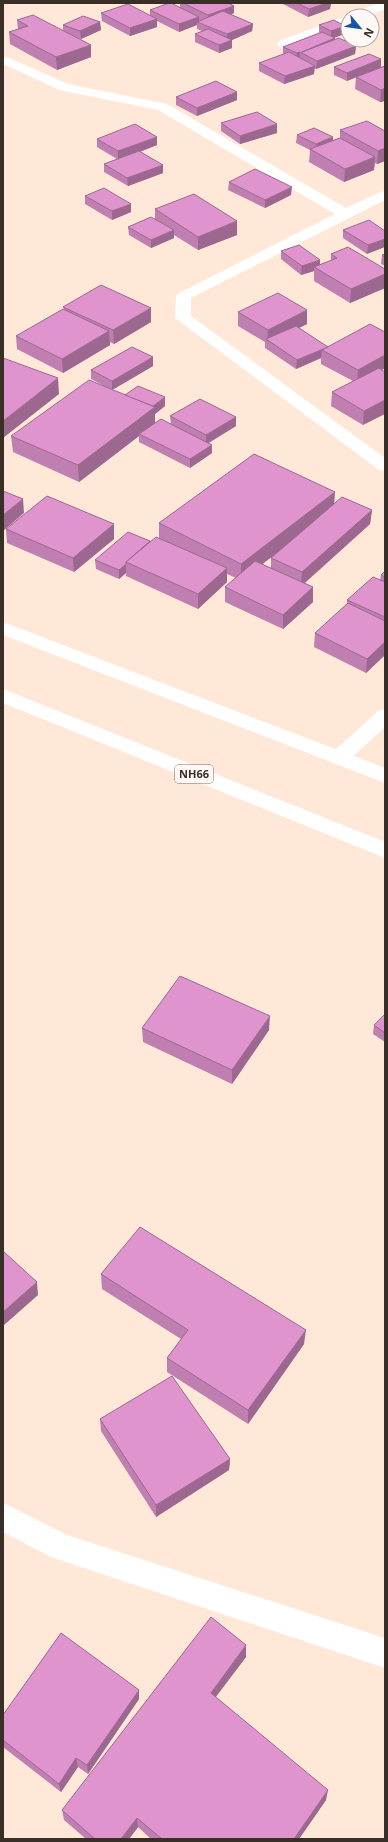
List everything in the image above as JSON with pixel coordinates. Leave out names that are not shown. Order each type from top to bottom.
[{"type":"main road","points":[[283,44],[340,23]]},
{"type":"main road","points":[[3,62],[7,61],[64,87],[162,107],[345,214]]},
{"type":"main road","points":[[385,194],[184,296],[183,318],[385,466]]},
{"type":"main road","points":[[3,628],[385,776]]},
{"type":"main road","name":"NH66","points":[[3,696],[385,850]]},
{"type":"main road","points":[[339,758],[385,716]]},
{"type":"main road","points":[[3,1517],[61,1547],[385,1653]]},
{"type":"building","points":[[169,3],[199,17],[179,24],[150,10]]},
{"type":"building","points":[[183,3],[228,3],[234,6],[208,15]]},
{"type":"building","points":[[297,3],[327,3],[309,9]]},
{"type":"building","points":[[128,4],[157,19],[130,28],[101,13]]},
{"type":"building","points":[[223,11],[253,24],[227,34],[197,22]]},
{"type":"building","points":[[33,15],[91,45],[56,57],[9,32],[28,26],[17,20]]},
{"type":"building","points":[[83,16],[100,22],[80,31],[63,25]]},
{"type":"building","points":[[334,20],[340,23],[340,28],[331,31],[319,25]]},
{"type":"building","points":[[208,29],[232,40],[219,45],[195,34]]},
{"type":"building","points":[[322,32],[335,38],[302,52],[339,38],[340,48],[351,48],[317,61],[300,52],[297,53],[283,47]]},
{"type":"building","points":[[289,52],[315,66],[285,76],[259,63]]},
{"type":"building","points":[[369,54],[381,59],[347,73],[334,67]]},
{"type":"building","points":[[385,66],[385,88],[381,90],[356,77]]},
{"type":"building","points":[[216,81],[237,92],[197,108],[176,97]]},
{"type":"building","points":[[257,112],[277,124],[240,136],[221,123]]},
{"type":"building","points":[[367,121],[385,131],[385,148],[378,151],[340,130]]},
{"type":"building","points":[[135,124],[157,137],[118,151],[97,139]]},
{"type":"building","points":[[314,128],[333,137],[316,144],[297,135]]},
{"type":"building","points":[[340,138],[375,157],[345,169],[310,149]]},
{"type":"building","points":[[139,151],[163,165],[127,178],[104,164]]},
{"type":"building","points":[[255,169],[292,187],[265,200],[229,182]]},
{"type":"building","points":[[104,188],[131,204],[112,211],[85,196]]},
{"type":"building","points":[[194,194],[237,221],[198,237],[155,209]]},
{"type":"building","points":[[151,217],[174,230],[151,240],[128,227]]},
{"type":"building","points":[[369,220],[385,231],[385,239],[368,245],[343,230]]},
{"type":"building","points":[[299,245],[320,260],[302,266],[281,251]]},
{"type":"building","points":[[348,247],[385,269],[385,274],[351,289],[314,267],[337,258],[331,254]]},
{"type":"building","points":[[101,285],[151,308],[113,330],[63,307]]},
{"type":"building","points":[[278,293],[307,310],[268,330],[238,312]]},
{"type":"building","points":[[63,309],[109,331],[62,359],[16,336]]},
{"type":"building","points":[[370,324],[385,332],[385,355],[358,370],[322,350]]},
{"type":"building","points":[[296,326],[328,347],[297,360],[266,339]]},
{"type":"building","points":[[132,347],[153,357],[112,381],[91,370]]},
{"type":"building","points":[[3,358],[58,378],[3,421]]},
{"type":"building","points":[[379,368],[385,372],[385,400],[364,411],[332,392]]},
{"type":"building","points":[[89,380],[155,407],[78,465],[11,436]]},
{"type":"building","points":[[138,386],[165,397],[153,406],[125,395]]},
{"type":"building","points":[[200,399],[236,417],[206,435],[170,416]]},
{"type":"building","points":[[161,419],[212,445],[190,459],[139,434]]},
{"type":"building","points":[[254,454],[335,492],[241,564],[159,523]]},
{"type":"building","points":[[3,491],[23,499],[3,515]]},
{"type":"building","points":[[47,496],[114,524],[73,558],[6,529]]},
{"type":"building","points":[[342,497],[372,510],[302,572],[271,558]]},
{"type":"building","points":[[128,532],[150,541],[119,570],[95,560]]},
{"type":"building","points":[[156,537],[227,568],[198,594],[126,562]]},
{"type":"building","points":[[255,561],[313,587],[283,615],[225,587]]},
{"type":"building","points":[[385,571],[385,577],[381,575]]},
{"type":"building","points":[[373,577],[385,582],[385,617],[347,600]]},
{"type":"building","points":[[348,603],[385,621],[385,642],[367,659],[315,633]]},
{"type":"building","points":[[180,976],[270,1016],[232,1070],[142,1028]]},
{"type":"building","points":[[385,1014],[385,1033],[374,1025]]},
{"type":"building","points":[[140,1227],[306,1330],[248,1410],[167,1358],[188,1330],[101,1274]]},
{"type":"building","points":[[3,1251],[37,1282],[3,1312]]},
{"type":"building","points":[[172,1376],[230,1459],[156,1505],[100,1419]]},
{"type":"building","points":[[211,1617],[246,1645],[211,1693],[328,1790],[294,1839],[162,1839],[137,1818],[121,1839],[95,1839],[62,1810]]},
{"type":"building","points":[[61,1633],[139,1690],[87,1765],[76,1758],[59,1784],[3,1740],[3,1715]]}]
